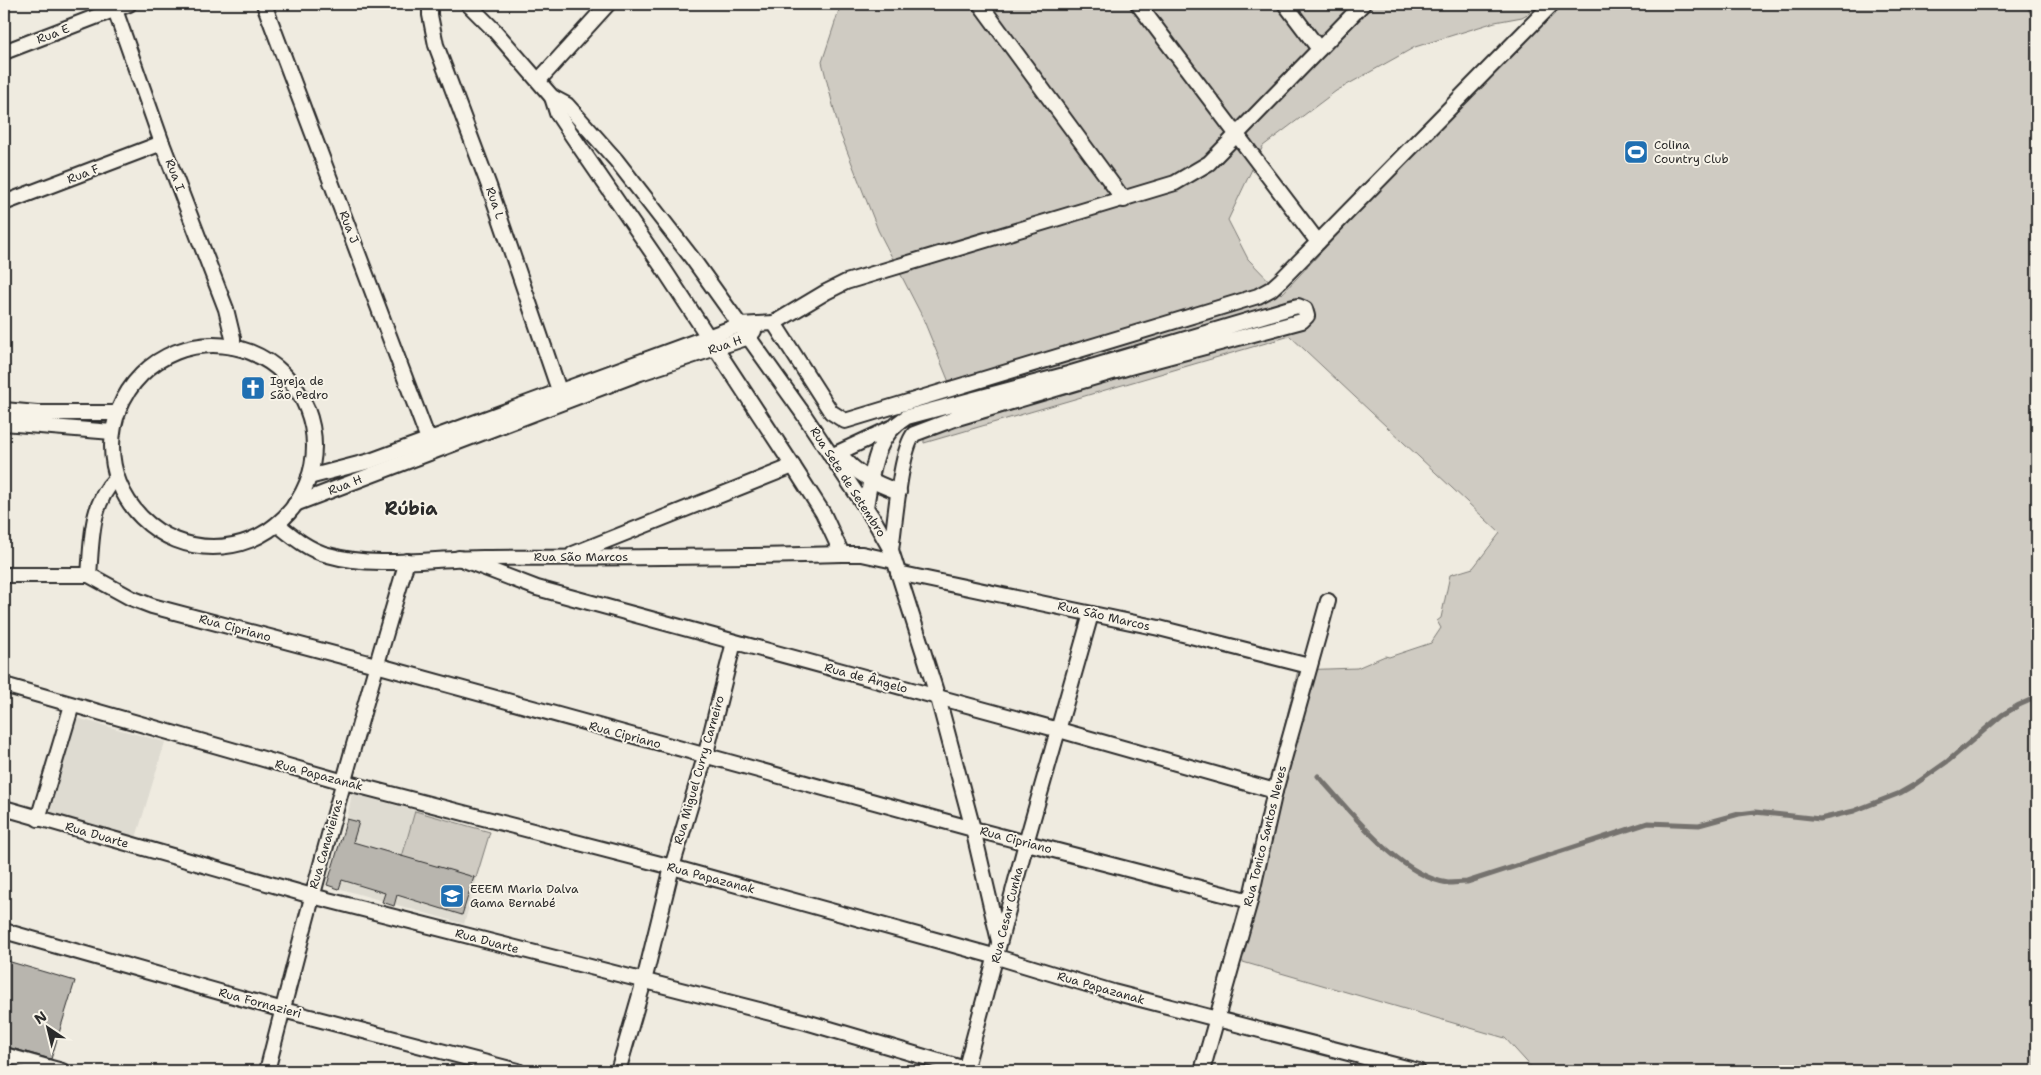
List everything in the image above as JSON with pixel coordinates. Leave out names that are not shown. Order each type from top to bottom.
[{"type":"street","name":"Rua E","points":[[4,52],[114,6],[130,4]]},
{"type":"street","name":"Rua J","points":[[264,4],[431,446]]},
{"type":"street","name":"Rua L","points":[[430,4],[430,15],[436,45],[489,186],[562,396]]},
{"type":"street","name":"Rua Sete de Setembro","points":[[468,4],[539,80],[552,97],[557,113],[665,271],[823,513],[842,554]]},
{"type":"street","points":[[539,80],[608,4]]},
{"type":"street","points":[[980,4],[1124,200]]},
{"type":"street","points":[[1138,4],[1318,242]]},
{"type":"street","points":[[1285,4],[1319,49]]},
{"type":"street","points":[[760,325],[774,323],[846,282],[1124,200],[1175,183],[1209,163],[1363,4]]},
{"type":"street","points":[[774,323],[831,412],[845,421],[1258,296],[1270,289],[1318,242],[1552,4]]},
{"type":"street","name":"Rua I","points":[[114,6],[162,143],[226,309],[233,338],[233,347]]},
{"type":"street","name":"Rua Sete de Setembro","points":[[552,97],[567,106],[616,160],[692,258],[835,454],[866,507],[894,561],[938,698],[973,829],[999,941]]},
{"type":"street","name":"Rua F","points":[[4,203],[162,143]]},
{"type":"street","points":[[894,561],[899,492],[909,442],[914,434],[920,430],[1126,368],[1302,321],[1305,319],[1306,312],[1302,307],[1290,308],[1068,374],[916,414],[835,454],[870,481],[899,492]]},
{"type":"street","name":"Rua H","points":[[295,504],[431,446],[562,396],[707,336],[740,325],[760,325]]},
{"type":"street","name":"Rua H","points":[[562,396],[716,349],[749,337],[760,325]]},
{"type":"street","points":[[201,346],[233,347],[258,355],[282,371],[300,393],[312,420],[315,450],[309,478],[302,495],[276,524],[257,538],[230,546],[202,547],[175,540],[150,526],[131,506],[116,478],[112,456],[112,432],[118,413],[130,388],[150,367],[174,353],[201,346]]},
{"type":"street","points":[[4,410],[37,413],[118,413]]},
{"type":"street","points":[[4,423],[112,432]]},
{"type":"street","points":[[866,507],[870,481],[879,447],[894,426]]},
{"type":"street","name":"Rua H","points":[[309,478],[431,446]]},
{"type":"street","points":[[566,556],[793,466]]},
{"type":"street","points":[[89,575],[97,507],[110,484],[116,478]]},
{"type":"street","name":"Rua São Marcos","points":[[276,524],[310,548],[327,555],[372,561],[566,556],[669,557],[862,554],[1058,606],[1159,628],[1309,666]]},
{"type":"street","name":"Rua de Ângelo","points":[[459,558],[537,588],[1059,730],[1275,791]]},
{"type":"street","name":"Rua Canavieiras","points":[[268,1071],[312,896],[407,561]]},
{"type":"street","name":"Rua Cipriano","points":[[4,575],[89,575],[131,598],[152,606],[705,757],[1250,901]]},
{"type":"street","name":"Rua Tonico Santos Neves","points":[[1202,1071],[1250,901],[1275,791],[1328,601]]},
{"type":"street","name":"Rua Cesar Cunha","points":[[968,1071],[997,957],[999,941],[1091,614]]},
{"type":"street","name":"Rua Miguel Curry Carneiro","points":[[618,1071],[644,980],[672,867],[705,757],[734,642]]},
{"type":"street","name":"Rua Papazanak","points":[[4,685],[72,706],[344,782],[672,867],[997,957],[1112,992],[1418,1071]]},
{"type":"street","points":[[38,819],[72,706]]},
{"type":"street","name":"Rua Duarte","points":[[4,808],[312,896],[806,1022],[968,1071]]},
{"type":"street","name":"Rua Fornazieri","points":[[4,931],[283,1010],[518,1071]]},
{"type":"street","points":[[4,1055],[62,1071]]},
{"type":"shaded area","points":[[841,4],[1545,4],[1522,17],[1495,22],[1415,47],[1336,91],[1263,146],[1228,220],[1248,259],[1282,294],[1553,4],[2037,4],[2037,1071],[1535,1071],[1505,1038],[1229,958],[1298,670],[1357,668],[1385,656],[1389,657],[1431,643],[1441,628],[1437,621],[1441,618],[1450,575],[1473,568],[1500,533],[1290,336],[924,443],[923,405],[1047,368],[953,392],[922,316],[878,230],[840,133],[822,62]]},
{"type":"shaded area","points":[[77,718],[165,742],[136,838],[49,815]]},
{"type":"shaded area","points":[[352,793],[490,832],[464,924],[327,885],[347,819]]},
{"type":"shaded area","points":[[415,811],[490,832],[476,878],[402,857]]},
{"type":"building","points":[[347,819],[359,822],[353,842],[474,877],[462,915],[397,895],[394,906],[382,902],[385,893],[342,880],[339,889],[327,885]]},
{"type":"building","points":[[4,960],[75,981],[51,1059],[4,1046]]},
{"type":"waterway","points":[[2028,4],[2037,22]]},
{"type":"waterway","points":[[1318,776],[1377,840],[1412,868],[1430,878],[1448,883],[1467,882],[1648,823],[1699,825],[1739,814],[1755,812],[1820,819],[1854,811],[1900,793],[1914,785],[1948,761],[2002,715],[2037,697]]},
{"type":"place","name":"Colina Country Club","points":[[1636,152]]},
{"type":"place","name":"Igreja de São Pedro","points":[[253,388]]},
{"type":"place","name":"EEEM Maria Dalva Gama Bernabé","points":[[452,896]]},
{"type":"district","name":"Rúbia","points":[[411,509]]}]
